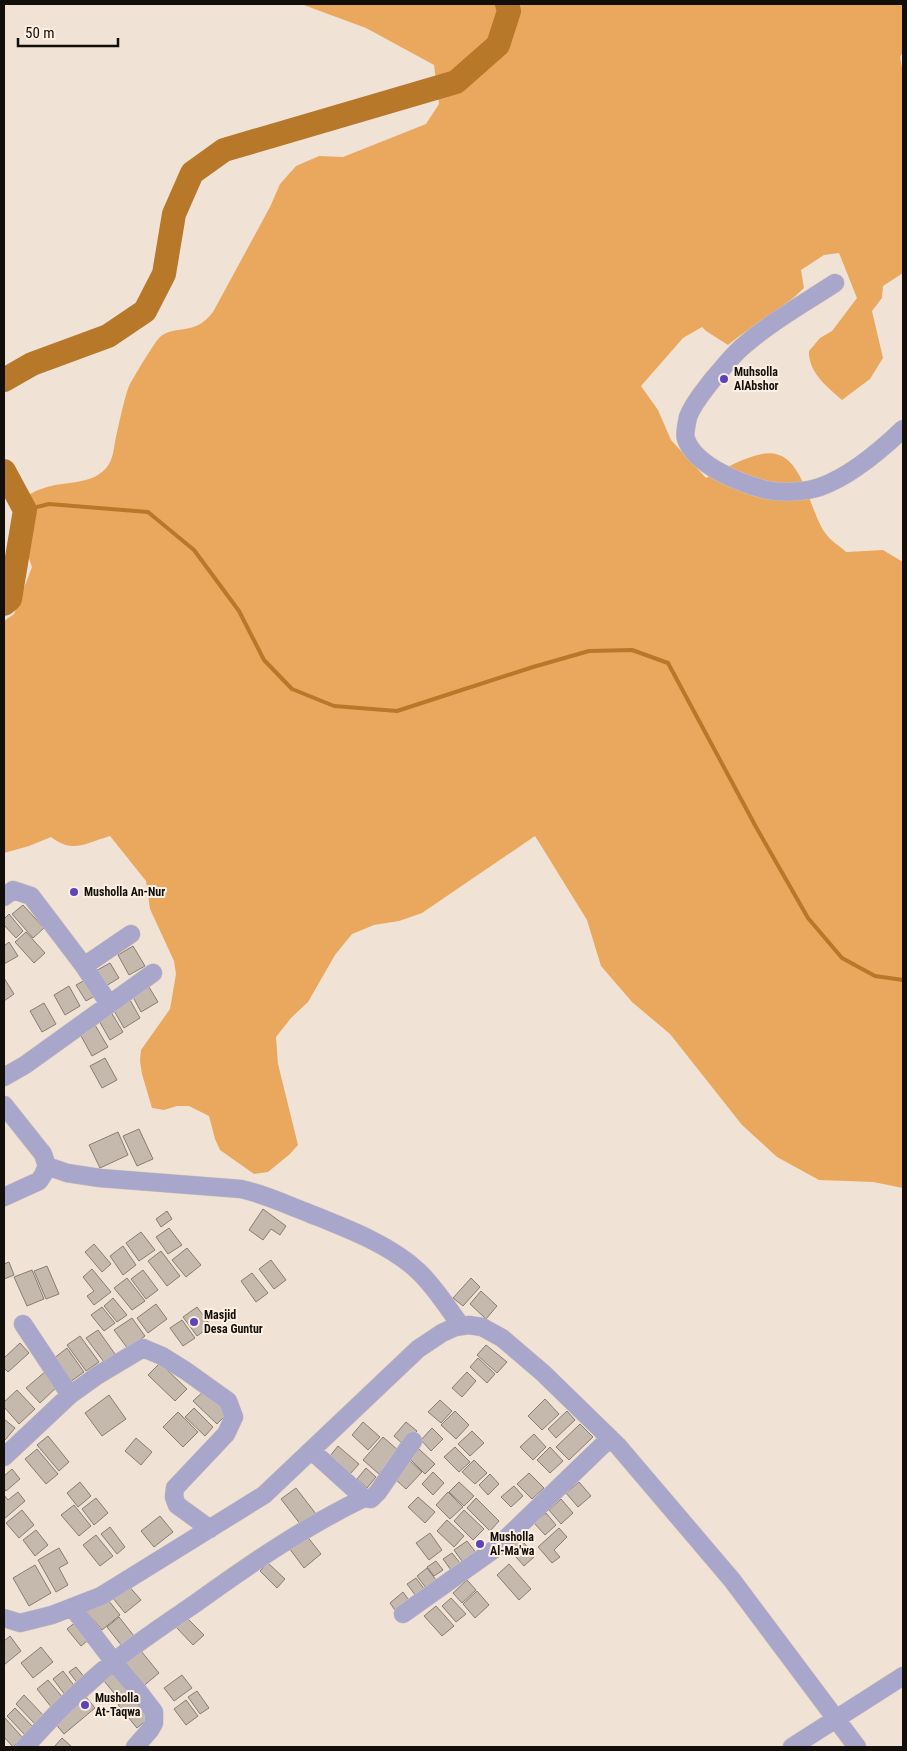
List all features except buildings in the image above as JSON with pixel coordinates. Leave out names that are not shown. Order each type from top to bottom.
[{"type":"street","points":[[835,283],[764,330],[740,349],[700,396],[688,417],[685,438],[693,452],[708,466],[743,482],[769,490],[799,491],[818,488],[841,478],[886,445],[903,429]]},
{"type":"street","points":[[4,896],[13,890],[31,896],[110,1004]]},
{"type":"street","points":[[84,966],[131,934]]},
{"type":"street","points":[[4,1077],[25,1065],[153,973]]},
{"type":"street","points":[[4,1105],[43,1154],[47,1166],[44,1175],[39,1181],[4,1197]]},
{"type":"street","points":[[47,1166],[67,1173],[100,1178],[241,1189],[276,1200],[362,1235],[390,1251],[418,1271],[461,1326]]},
{"type":"street","points":[[23,1324],[70,1395]]},
{"type":"street","points":[[4,1618],[20,1623],[52,1615],[102,1596],[264,1496],[418,1349],[442,1332],[469,1325],[482,1327],[502,1338],[543,1373],[610,1438],[732,1580],[857,1747]]},
{"type":"street","points":[[4,1457],[70,1395],[98,1375],[143,1348],[162,1356],[228,1401],[234,1417],[226,1434],[175,1488],[174,1497],[177,1505],[210,1529]]},
{"type":"street","points":[[403,1614],[496,1548],[610,1438]]},
{"type":"street","points":[[312,1451],[364,1498],[371,1499],[414,1441]]},
{"type":"street","points":[[25,1747],[100,1672],[247,1566],[303,1530],[364,1498]]},
{"type":"street","points":[[72,1607],[154,1712],[154,1723],[135,1747]]},
{"type":"street","points":[[792,1747],[903,1676]]},
{"type":"shaded area","points":[[301,4],[903,4],[903,52],[900,57],[903,73],[903,273],[883,286],[882,298],[872,311],[883,358],[870,379],[842,400],[820,379],[810,359],[809,351],[820,338],[832,331],[857,298],[839,253],[824,255],[801,270],[804,288],[728,345],[702,327],[683,338],[641,386],[658,410],[671,440],[706,478],[747,458],[762,454],[776,454],[787,460],[796,470],[803,482],[820,524],[833,541],[846,552],[883,550],[903,562],[903,1188],[873,1182],[819,1180],[777,1157],[742,1125],[670,1034],[632,1002],[601,966],[587,920],[535,836],[422,913],[399,921],[374,925],[352,934],[335,955],[308,1002],[291,1018],[276,1037],[278,1064],[298,1145],[268,1172],[254,1174],[220,1150],[209,1116],[189,1106],[177,1106],[164,1110],[152,1108],[142,1074],[141,1050],[170,1009],[176,974],[174,961],[150,909],[146,881],[110,836],[80,846],[66,845],[51,837],[4,853],[4,621],[14,614],[32,567],[11,507],[37,491],[53,485],[90,479],[105,469],[113,455],[129,386],[157,340],[166,333],[199,325],[213,312],[270,207],[280,184],[296,166],[319,156],[343,157],[426,124],[439,104],[434,65],[366,28]]},
{"type":"waterway","points":[[4,380],[32,364],[108,336],[145,311],[164,274],[174,214],[192,173],[224,150],[456,82],[498,45],[509,11],[507,4]]},
{"type":"waterway","points":[[4,471],[25,510],[10,599],[4,604]]},
{"type":"waterway","points":[[25,510],[49,504],[148,512],[194,550],[239,611],[264,660],[292,689],[334,706],[397,711],[589,651],[632,650],[668,663],[756,827],[808,918],[842,958],[875,976],[903,980]]},
{"type":"place","name":"Muhsolla AlAbshor","points":[[724,379]]},
{"type":"place","name":"Musholla An-Nur","points":[[74,892]]},
{"type":"place","name":"Masjid Desa Guntur","points":[[194,1322]]},
{"type":"place","name":"Musholla Al-Ma'wa","points":[[480,1544]]},
{"type":"place","name":"Musholla At-Taqwa","points":[[85,1705]]}]
